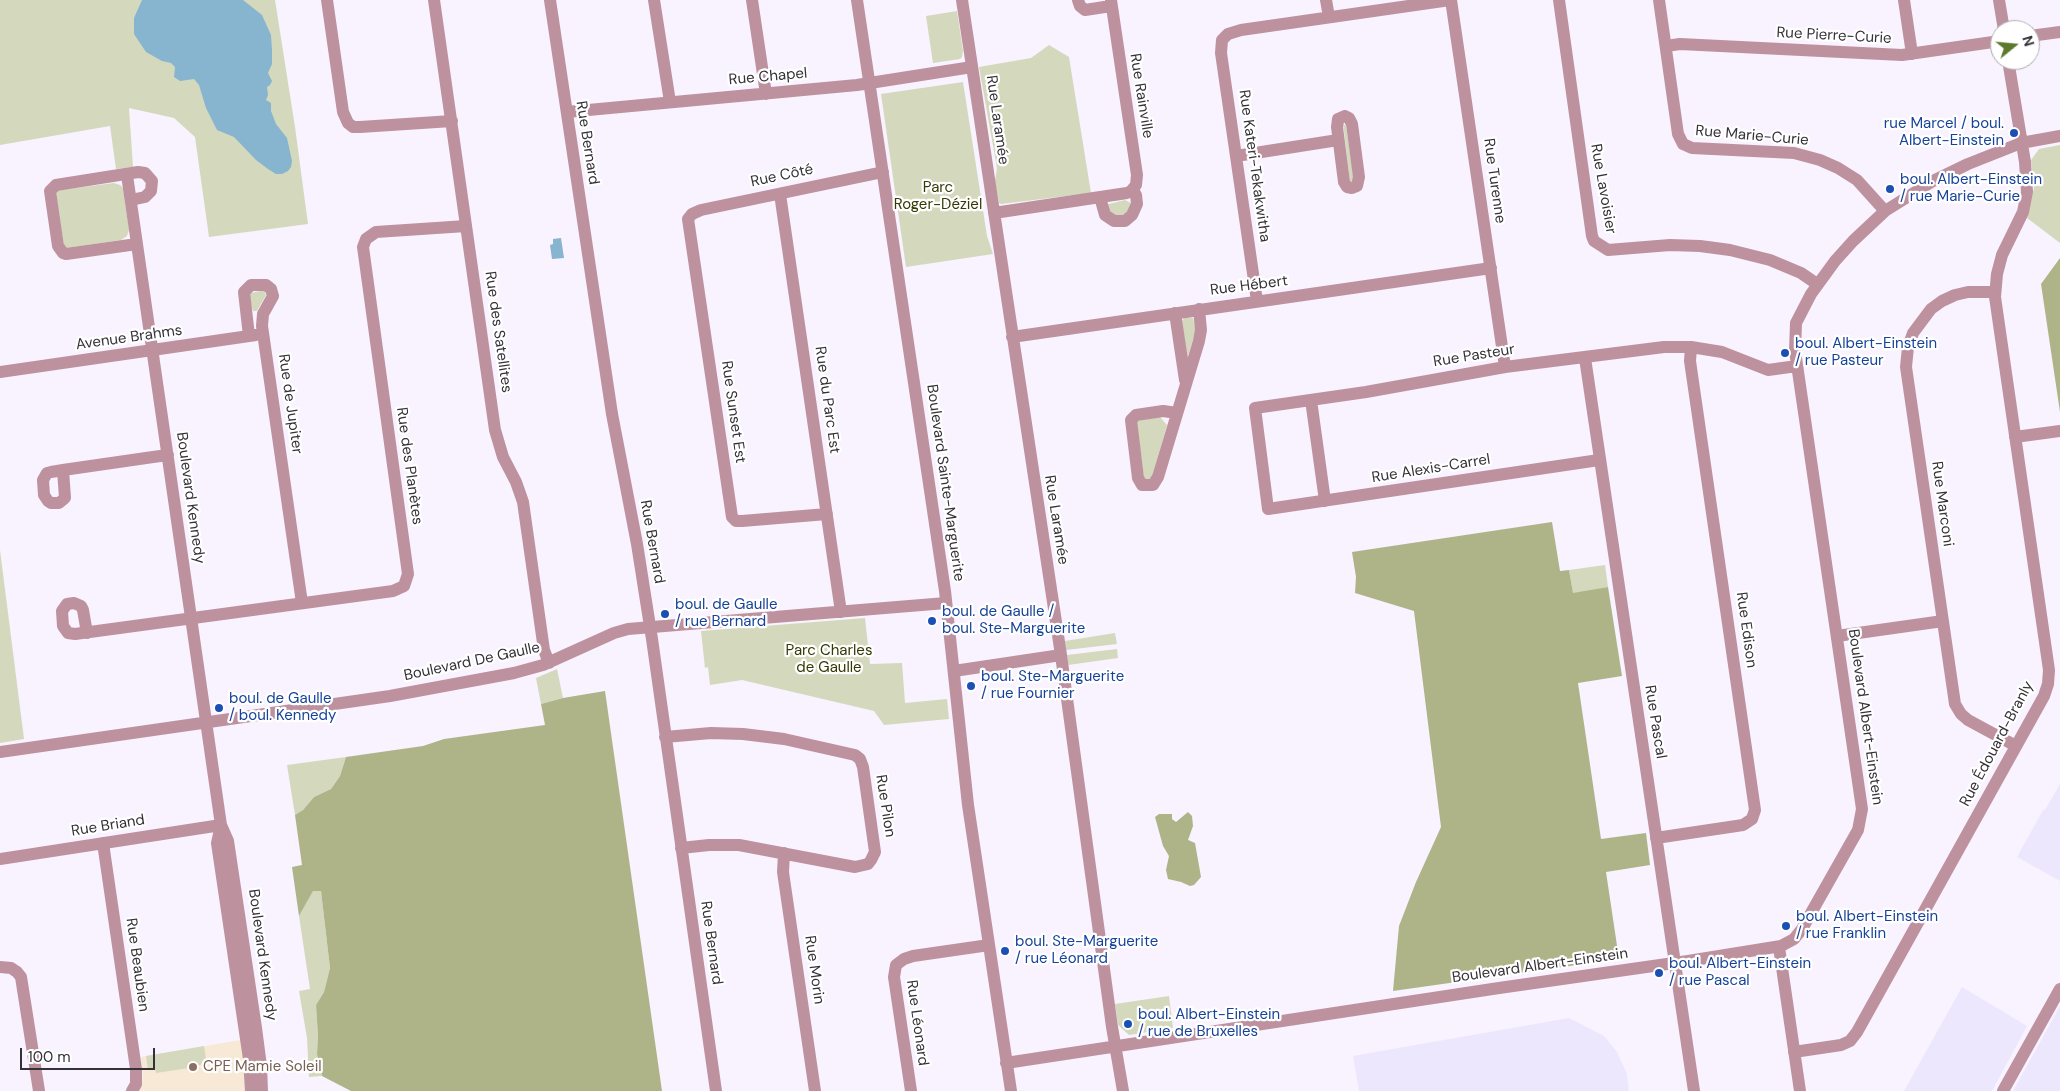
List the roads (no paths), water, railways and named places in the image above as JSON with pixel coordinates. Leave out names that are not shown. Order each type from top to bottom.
[{"type":"street","points":[[327,0],[342,112],[348,123],[360,127],[452,122]]},
{"type":"street","name":"Rue des Satellites","points":[[434,0],[496,436],[503,457],[519,489],[544,650],[549,663]]},
{"type":"street","name":"Rue Bernard","points":[[550,0],[612,414],[650,627],[716,1091]]},
{"type":"street","points":[[654,0],[670,102]]},
{"type":"street","points":[[752,0],[766,94]]},
{"type":"street","name":"Boulevard Sainte-Marguerite","points":[[858,0],[946,603],[968,805],[1011,1091]]},
{"type":"street","name":"Rue Laramée","points":[[962,0],[1123,1091]]},
{"type":"street","name":"Rue Rainville","points":[[1078,0],[1080,6],[1085,10],[1111,3],[1137,175],[1136,185],[1133,190],[1136,195],[1137,204],[1132,215],[1125,221],[1114,221],[1105,215],[1100,197]]},
{"type":"street","points":[[1326,0],[1329,18],[1450,0]]},
{"type":"street","name":"Rue Turenne","points":[[1450,0],[1505,367]]},
{"type":"street","name":"Rue Lavoisier","points":[[1559,0],[1594,242],[1604,249],[1611,250],[1670,245],[1730,250],[1778,263],[1817,284]]},
{"type":"street","name":"Rue Marie-Curie","points":[[1659,0],[1680,141],[1686,146],[1783,152],[1820,160],[1838,168],[1857,180],[1886,212]]},
{"type":"street","points":[[1904,0],[1912,54]]},
{"type":"street","points":[[1999,0],[2002,20]]},
{"type":"street","name":"Rue Kateri-Tekakwitha","points":[[1257,301],[1221,44],[1224,37],[1236,31],[1329,18]]},
{"type":"street","points":[[2040,35],[2060,32]]},
{"type":"street","name":"Rue Pierre-Curie","points":[[1666,46],[1680,44],[1896,55],[1990,42]]},
{"type":"street","name":"Rue Chapel","points":[[566,112],[870,83],[972,67]]},
{"type":"street","name":"Rue Édouard-Branly","points":[[1794,1052],[1841,1045],[1850,1041],[1858,1032],[2044,696],[2049,675],[1995,292],[2002,255],[2023,212],[2026,199],[2026,172],[2010,70]]},
{"type":"street","points":[[1340,117],[1348,117],[1352,124],[1359,177],[1359,184],[1356,187],[1350,188],[1345,184],[1338,140],[1337,121],[1340,117]]},
{"type":"street","name":"Boulevard Albert-Einstein","points":[[1006,1062],[1779,947],[1789,943],[1802,929],[1858,830],[1861,820],[1861,803],[1797,366],[1794,341],[1796,323],[1817,284],[1843,251],[1886,212],[1945,175],[2021,143],[2060,136]]},
{"type":"street","points":[[1236,156],[1338,140]]},
{"type":"street","points":[[131,200],[142,198],[148,194],[152,188],[152,181],[149,175],[142,172],[56,184],[50,194],[58,246],[63,254],[137,244]]},
{"type":"street","name":"Rue Côté","points":[[690,216],[701,210],[883,172]]},
{"type":"street","name":"Boulevard Kennedy","points":[[127,175],[221,825],[230,850],[262,1066],[262,1091]]},
{"type":"street","points":[[994,213],[1127,193],[1133,190]]},
{"type":"street","name":"Rue du Parc Est","points":[[780,194],[841,612]]},
{"type":"street","name":"Rue Sunset Est","points":[[690,216],[690,236],[732,518],[736,521],[742,521],[827,514]]},
{"type":"street","name":"Rue des Planètes","points":[[87,633],[397,590],[404,586],[408,574],[363,247],[369,236],[376,232],[466,226]]},
{"type":"street","name":"Rue Hébert","points":[[1012,337],[1491,268]]},
{"type":"street","name":"Rue de Jupiter","points":[[249,336],[244,292],[248,287],[256,284],[269,286],[273,293],[272,300],[262,317],[263,334],[302,603]]},
{"type":"street","name":"Rue Marconi","points":[[1995,292],[1962,293],[1942,300],[1916,326],[1906,353],[1907,374],[1954,700],[1959,711],[1968,720],[2016,746]]},
{"type":"street","points":[[1177,413],[1163,411],[1136,415],[1131,420],[1138,478],[1142,485],[1149,486],[1156,482],[1201,335],[1199,309]]},
{"type":"street","points":[[1175,313],[1186,383]]},
{"type":"street","name":"Avenue Brahms","points":[[0,372],[263,334]]},
{"type":"street","name":"Rue Pasteur","points":[[1268,509],[1254,408],[1505,367],[1658,348],[1691,347],[1734,356],[1768,370],[1797,366]]},
{"type":"street","name":"Rue Edison","points":[[1656,838],[1743,825],[1752,819],[1755,810],[1690,361],[1691,347]]},
{"type":"street","name":"Rue Pascal","points":[[1585,358],[1694,1091]]},
{"type":"street","points":[[1311,400],[1325,501]]},
{"type":"street","points":[[2015,437],[2060,431]]},
{"type":"street","points":[[63,470],[168,455]]},
{"type":"street","name":"Rue Alexis-Carrel","points":[[1268,509],[1599,460]]},
{"type":"street","name":"Boulevard De Gaulle","points":[[0,752],[386,697],[514,673],[549,663],[614,633],[650,627],[946,603]]},
{"type":"street","points":[[1837,636],[1943,621]]},
{"type":"street","points":[[954,670],[1060,655]]},
{"type":"street","name":"Rue Pilon","points":[[665,737],[703,733],[744,734],[791,741],[858,757],[863,767],[874,846],[872,860],[864,866],[850,867],[729,844],[681,848]]},
{"type":"street","name":"Boulevard Kennedy","points":[[221,825],[217,842],[249,1059],[251,1091]]},
{"type":"street","name":"Rue Briand","points":[[0,858],[221,825]]},
{"type":"street","name":"Rue Beaubien","points":[[103,843],[136,1069],[136,1084],[132,1091]]},
{"type":"street","name":"Rue Morin","points":[[784,853],[784,879],[815,1091]]},
{"type":"street","name":"Rue Léonard","points":[[911,1091],[894,977],[896,965],[913,956],[989,946]]},
{"type":"street","points":[[1779,947],[1800,1091]]},
{"type":"street","points":[[0,967],[11,968],[21,977],[39,1091]]},
{"type":"street","points":[[2004,1091],[2060,989]]},
{"type":"water","points":[[142,0],[243,0],[262,15],[271,35],[272,50],[272,64],[268,73],[272,81],[267,87],[268,95],[266,100],[271,103],[271,111],[276,124],[287,138],[292,161],[288,171],[276,174],[256,160],[234,137],[217,130],[206,108],[199,85],[194,79],[180,81],[174,77],[175,67],[171,63],[162,61],[146,52],[134,34],[134,18]]},
{"type":"water","points":[[561,238],[564,258],[552,259],[550,245],[553,244],[553,239]]},
{"type":"place","name":"rue Marcel / boul. Albert-Einstein","points":[[2014,133]]},
{"type":"place","name":"boul. Albert-Einstein / rue Marie-Curie","points":[[1890,189]]},
{"type":"place","name":"boul. Albert-Einstein / rue Pasteur","points":[[1785,353]]},
{"type":"place","name":"boul. de Gaulle / rue Bernard","points":[[665,614]]},
{"type":"place","name":"boul. de Gaulle / boul. Ste-Marguerite","points":[[932,621]]},
{"type":"place","name":"boul. Ste-Marguerite / rue Fournier","points":[[971,686]]},
{"type":"place","name":"boul. de Gaulle / boul. Kennedy","points":[[219,708]]},
{"type":"place","name":"boul. Albert-Einstein / rue Franklin","points":[[1786,926]]},
{"type":"place","name":"boul. Ste-Marguerite / rue Léonard","points":[[1005,951]]},
{"type":"place","name":"boul. Albert-Einstein / rue Pascal","points":[[1659,973]]},
{"type":"place","name":"boul. Albert-Einstein / rue de Bruxelles","points":[[1128,1024]]},
{"type":"place","name":"CPE Mamie Soleil","points":[[193,1067]]},
{"type":"park label","name":"Parc Roger-Déziel","points":[[938,196]]},
{"type":"park label","name":"Parc Charles de Gaulle","points":[[829,660]]}]
